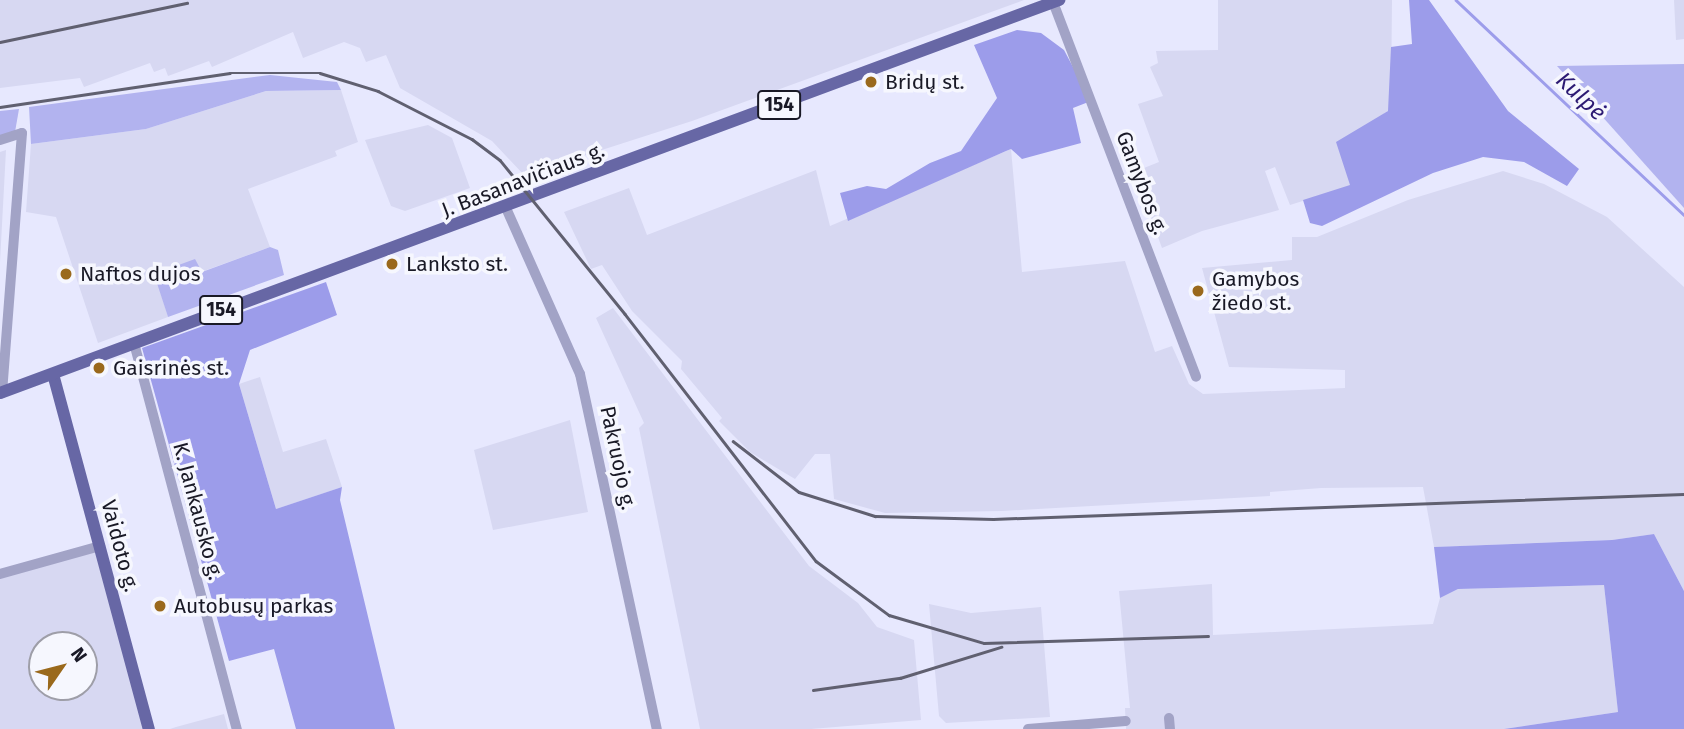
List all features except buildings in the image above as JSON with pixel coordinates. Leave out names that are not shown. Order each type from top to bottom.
[{"type":"main road","name":"J. Basanavičiaus g.","points":[[1,393],[506,208],[1056,1]]},
{"type":"main road","name":"Vaidoto g.","points":[[53,374],[149,729]]},
{"type":"street","name":"Gamybos g.","points":[[1056,1],[1196,377]]},
{"type":"street","points":[[0,140],[22,133],[1,393]]},
{"type":"street","name":"Pakruojo g.","points":[[506,208],[580,374],[657,729]]},
{"type":"street","name":"K. Jankausko g.","points":[[134,343],[237,729]]},
{"type":"street","points":[[0,574],[100,546]]},
{"type":"street","points":[[1169,718],[1170,729]]},
{"type":"street","points":[[1028,729],[1126,721]]},
{"type":"shaded area","points":[[0,0],[1024,0],[692,121],[524,175],[492,141],[400,88],[386,55],[366,62],[360,48],[344,42],[303,58],[293,32],[212,67],[209,61],[168,76],[165,68],[154,72],[150,63],[84,87],[80,78],[0,88]]},
{"type":"shaded area","points":[[1218,0],[1392,0],[1391,99],[1388,111],[1378,118],[1350,186],[1290,205],[1275,167],[1265,171],[1279,210],[1202,231],[1162,248],[1134,172],[1159,162],[1138,104],[1163,96],[1150,67],[1158,63],[1156,51],[1218,50]]},
{"type":"shaded area","points":[[1409,0],[1429,0],[1508,111],[1579,169],[1567,186],[1524,162],[1483,157],[1433,173],[1322,226],[1310,223],[1303,200],[1350,185],[1336,142],[1388,111],[1391,47],[1412,44]]},
{"type":"shaded area","points":[[1674,0],[1684,0],[1684,39],[1676,40]]},
{"type":"shaded area","points":[[1017,30],[1041,33],[1064,50],[1091,101],[1073,108],[1081,143],[1022,159],[1011,149],[848,221],[840,193],[867,186],[886,189],[930,163],[961,151],[997,98],[974,45]]},
{"type":"shaded area","points":[[1684,64],[1684,208],[1557,66]]},
{"type":"shaded area","points":[[270,75],[337,82],[341,90],[266,91],[146,129],[31,144],[29,107]]},
{"type":"shaded area","points":[[341,90],[358,142],[335,151],[337,156],[248,189],[270,247],[201,272],[155,274],[168,317],[98,343],[56,217],[26,212],[31,144],[146,129],[266,91]]},
{"type":"shaded area","points":[[19,109],[15,132],[0,137],[0,111]]},
{"type":"shaded area","points":[[428,125],[452,138],[470,188],[405,211],[391,206],[365,140]]},
{"type":"shaded area","points":[[1011,149],[1022,272],[1125,261],[1155,352],[1172,346],[1189,384],[1203,394],[1345,388],[1345,370],[1229,367],[1202,268],[1292,260],[1292,237],[1317,237],[1408,200],[1503,171],[1544,184],[1607,217],[1684,287],[1684,591],[1654,534],[1612,540],[1434,547],[1423,487],[1321,488],[1270,492],[1270,496],[1002,511],[885,513],[834,499],[830,454],[815,454],[795,479],[750,452],[719,421],[722,418],[681,369],[682,361],[632,311],[602,265],[591,269],[564,212],[629,188],[647,235],[816,170],[830,226]]},
{"type":"shaded area","points":[[6,150],[0,262],[0,152]]},
{"type":"shaded area","points":[[270,247],[278,250],[284,275],[168,317],[154,274],[195,259],[202,272]]},
{"type":"shaded area","points":[[326,282],[337,315],[250,350],[239,384],[276,509],[342,487],[340,500],[395,729],[296,729],[274,649],[229,661],[142,348]]},
{"type":"shaded area","points":[[613,308],[809,566],[858,603],[877,627],[914,640],[921,720],[811,729],[700,729],[639,428],[644,423],[596,318]]},
{"type":"shaded area","points":[[260,377],[283,452],[326,439],[342,487],[276,509],[239,384]]},
{"type":"shaded area","points":[[570,420],[588,512],[493,530],[474,450]]},
{"type":"shaded area","points":[[1654,534],[1684,591],[1684,729],[1504,729],[1618,712],[1604,585],[1458,589],[1440,598],[1434,547],[1612,540]]},
{"type":"shaded area","points":[[100,546],[149,729],[0,729],[0,574]]},
{"type":"shaded area","points":[[1212,584],[1213,635],[1433,624],[1440,598],[1458,589],[1604,585],[1618,712],[1504,729],[1126,729],[1125,708],[1130,708],[1119,591]]},
{"type":"shaded area","points":[[929,604],[971,613],[1041,607],[1050,717],[946,723],[939,716]]},
{"type":"shaded area","points":[[224,714],[228,729],[170,729],[176,727]]},
{"type":"waterway","name":"Kulpė","points":[[1456,0],[1684,215]]},
{"type":"railway","points":[[0,42],[187,3]]},
{"type":"railway","points":[[0,107],[230,73],[320,73],[378,91],[472,139],[500,160],[625,314],[816,561],[889,615],[984,643],[1208,636]]},
{"type":"railway","points":[[733,441],[799,492],[875,516],[993,519],[1684,494]]},
{"type":"railway","points":[[813,690],[900,678],[1001,647]]},
{"type":"place","name":"Bridų st.","points":[[871,82]]},
{"type":"place","name":"Lanksto st.","points":[[392,264]]},
{"type":"place","name":"Naftos dujos","points":[[66,274]]},
{"type":"place","name":"Gamybos žiedo st.","points":[[1198,291]]},
{"type":"place","name":"Gaisrinės st.","points":[[99,368]]},
{"type":"place","name":"Autobusų parkas","points":[[160,606]]}]
